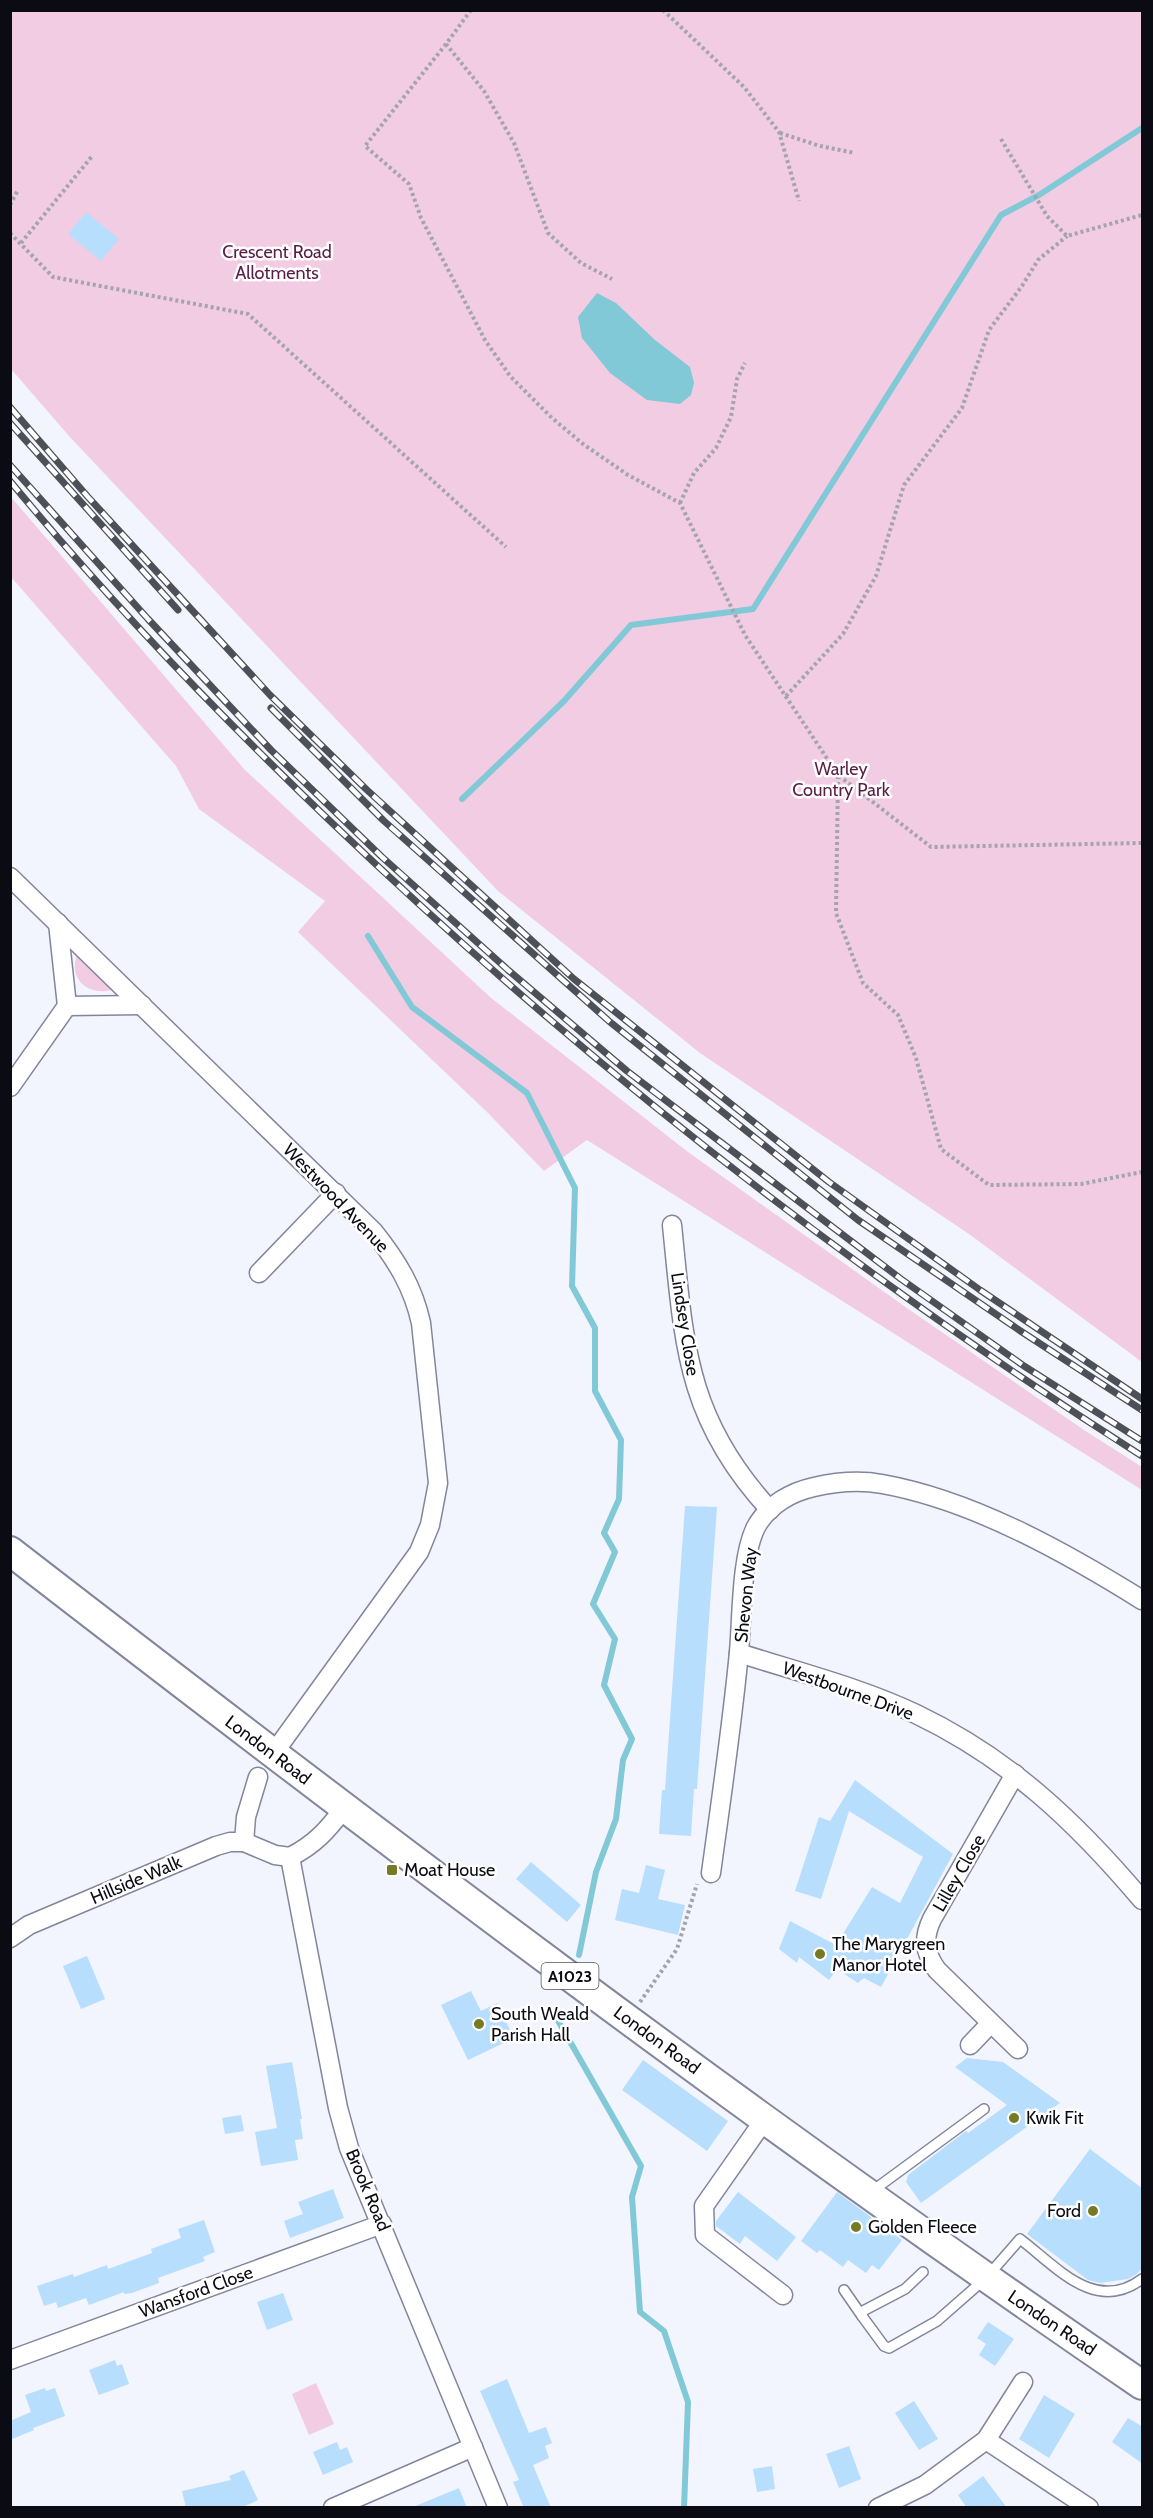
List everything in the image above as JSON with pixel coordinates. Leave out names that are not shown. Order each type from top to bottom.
[{"type":"main road","name":"London Road","points":[[10,1551],[265,1766],[344,1808],[765,2119],[986,2278],[1143,2385]]},
{"type":"street","name":"Westwood Avenue","points":[[10,877],[374,1232],[406,1278],[416,1301],[421,1323],[438,1483],[430,1525],[419,1552],[265,1766]]},
{"type":"street","points":[[10,1087],[67,1005],[58,923]]},
{"type":"street","points":[[67,1005],[142,1005]]},
{"type":"street","points":[[259,1274],[336,1193]]},
{"type":"street","name":"Lindsey Close","points":[[672,1225],[684,1338],[704,1411],[722,1448],[737,1471],[770,1510]]},
{"type":"street","name":"Shevon Way","points":[[711,1873],[739,1653],[749,1547],[757,1526],[782,1499],[805,1489],[831,1483],[881,1483],[933,1497],[1029,1536],[1096,1571],[1143,1600]]},
{"type":"street","name":"Westbourne Drive","points":[[739,1653],[856,1689],[914,1713],[967,1742],[1048,1799],[1140,1892]]},
{"type":"street","points":[[265,1766],[246,1817],[244,1842],[275,1855],[290,1857],[309,1848],[329,1829],[344,1808]]},
{"type":"street","name":"Lilley Close","points":[[1015,1774],[932,1919],[925,1939],[930,1960],[937,1970],[1018,2049]]},
{"type":"street","name":"Hillside Walk","points":[[10,1938],[29,1925],[216,1846],[230,1842],[244,1842]]},
{"type":"street","name":"Brook Road","points":[[290,1857],[338,2108],[349,2148],[498,2508]]},
{"type":"street","name":"Hillside Walk","points":[[10,1927],[29,1925]]},
{"type":"street","points":[[970,2045],[992,2023]]},
{"type":"street","points":[[765,2119],[704,2206],[705,2235],[783,2295]]},
{"type":"street","name":"Wansford Close","points":[[10,2360],[382,2224]]},
{"type":"street","points":[[878,2508],[925,2485],[986,2440],[1023,2382]]},
{"type":"street","points":[[986,2440],[1089,2508]]},
{"type":"street","points":[[333,2508],[472,2446]]},
{"type":"lane","points":[[869,2194],[984,2109]]},
{"type":"lane","points":[[844,2290],[884,2346],[889,2348],[937,2321],[986,2278],[1020,2239],[1085,2288],[1106,2293],[1129,2289],[1143,2279]]},
{"type":"lane","points":[[862,2316],[863,2311],[905,2289],[923,2272]]},
{"type":"path","points":[[471,10],[365,146],[409,184],[421,218],[485,340],[510,376],[552,418],[583,444],[628,475],[681,503],[745,635],[838,775],[931,847],[1143,843]]},
{"type":"path","points":[[663,10],[744,87],[779,132],[799,201]]},
{"type":"path","points":[[446,44],[484,91],[514,143],[548,233],[581,262],[612,279]]},
{"type":"path","points":[[779,132],[820,146],[855,153]]},
{"type":"path","points":[[1001,139],[1042,208],[1067,236]]},
{"type":"path","points":[[21,243],[93,155]]},
{"type":"path","points":[[10,205],[18,190]]},
{"type":"path","points":[[786,696],[843,634],[876,576],[904,485],[962,408],[989,330],[1022,286],[1038,260],[1067,236],[1143,215]]},
{"type":"path","points":[[10,233],[53,277],[248,315],[506,547]]},
{"type":"path","points":[[681,503],[694,473],[716,448],[731,417],[737,379],[745,363]]},
{"type":"path","points":[[838,775],[836,913],[863,982],[898,1015],[916,1058],[941,1149],[989,1185],[1080,1184],[1143,1172]]},
{"type":"path","points":[[628,2019],[677,1949],[699,1874],[711,1873]]},
{"type":"green space","name":"Warley Country Park","points":[[10,11],[1142,11],[1142,1362],[969,1234],[700,1053],[498,891],[69,436],[11,369]]},
{"type":"green space","points":[[11,497],[245,770],[490,997],[688,1152],[904,1306],[1084,1430],[1142,1467],[1142,1490],[587,1140],[544,1171],[488,1113],[298,932],[325,901],[199,809],[176,766],[11,577]]},
{"type":"green space","points":[[78,953],[114,989],[97,991],[82,984],[75,971]]},
{"type":"green space","points":[[316,2383],[334,2424],[309,2435],[292,2394]]},
{"type":"water","points":[[597,293],[616,303],[655,340],[690,367],[694,383],[691,395],[680,404],[647,400],[610,373],[582,338],[578,317]]},
{"type":"building","points":[[86,212],[119,239],[101,261],[68,234]]},
{"type":"building","points":[[685,1506],[717,1507],[697,1789],[694,1789],[691,1836],[659,1834],[662,1790],[665,1790]]},
{"type":"building","points":[[855,1780],[953,1854],[881,1987],[864,1978],[858,1983],[837,1969],[829,1980],[799,1957],[797,1963],[779,1949],[790,1921],[836,1945],[872,1887],[900,1903],[923,1857],[849,1811],[821,1899],[795,1891],[819,1817],[830,1821]]},
{"type":"building","points":[[531,1862],[581,1905],[567,1922],[516,1879]]},
{"type":"building","points":[[646,1865],[665,1870],[658,1899],[685,1905],[678,1935],[615,1920],[622,1889],[639,1893]]},
{"type":"building","points":[[87,1956],[105,1999],[81,2009],[63,1966]]},
{"type":"building","name":"South Weald Parish Hall","points":[[471,1991],[481,2011],[497,2003],[514,2038],[468,2060],[441,2005]]},
{"type":"building","name":"Kwik Fit","points":[[967,2058],[1003,2062],[1060,2103],[921,2203],[906,2182],[908,2175],[966,2131],[968,2133],[1007,2105],[955,2067]]},
{"type":"building","points":[[643,2060],[728,2121],[707,2151],[622,2090]]},
{"type":"building","points":[[292,2062],[302,2119],[300,2119],[303,2139],[295,2140],[298,2160],[261,2166],[255,2132],[277,2128],[266,2066]]},
{"type":"building","points":[[241,2115],[244,2131],[225,2134],[222,2118]]},
{"type":"building","name":"Ford","points":[[1090,2149],[1143,2189],[1143,2267],[1128,2279],[1100,2283],[1088,2280],[1027,2234]]},
{"type":"building","points":[[333,2189],[344,2218],[290,2238],[284,2221],[303,2214],[298,2202]]},
{"type":"building","points":[[738,2192],[796,2237],[777,2261],[745,2236],[740,2244],[716,2226],[716,2221]]},
{"type":"building","points":[[837,2192],[902,2240],[879,2270],[872,2265],[866,2273],[848,2260],[843,2267],[820,2250],[817,2253],[801,2241]]},
{"type":"building","points":[[204,2220],[215,2252],[203,2257],[205,2261],[158,2278],[159,2283],[132,2293],[124,2294],[124,2292],[89,2305],[86,2298],[58,2308],[56,2302],[44,2306],[37,2286],[73,2274],[74,2277],[107,2265],[108,2269],[152,2253],[151,2249],[181,2238],[178,2229]]},
{"type":"building","points":[[283,2293],[293,2320],[267,2330],[257,2302]]},
{"type":"building","points":[[988,2322],[1014,2339],[995,2366],[979,2355],[986,2344],[977,2338]]},
{"type":"building","points":[[115,2360],[117,2366],[122,2364],[129,2384],[99,2395],[89,2370]]},
{"type":"building","points":[[507,2379],[529,2433],[546,2427],[552,2443],[545,2446],[549,2458],[533,2465],[551,2508],[524,2508],[513,2482],[519,2480],[480,2391]]},
{"type":"building","points":[[45,2388],[46,2391],[55,2388],[65,2416],[10,2440],[10,2421],[31,2412],[25,2395]]},
{"type":"building","points":[[1044,2395],[1075,2414],[1049,2458],[1019,2439]]},
{"type":"building","points":[[914,2401],[938,2439],[919,2450],[895,2413]]},
{"type":"building","points":[[1128,2418],[1143,2427],[1143,2464],[1112,2442]]},
{"type":"building","points":[[337,2442],[340,2450],[347,2447],[353,2462],[323,2475],[313,2452]]},
{"type":"building","points":[[849,2446],[861,2479],[839,2488],[826,2454]]},
{"type":"building","points":[[772,2466],[775,2489],[757,2492],[753,2469]]},
{"type":"building","points":[[244,2470],[258,2500],[241,2508],[186,2508],[182,2491],[231,2480],[229,2476]]},
{"type":"building","points":[[983,2476],[1007,2508],[967,2508],[958,2495]]},
{"type":"building","points":[[459,2488],[467,2508],[413,2508],[413,2507]]},
{"type":"waterway","points":[[462,799],[564,701],[631,625],[753,609],[1001,215],[1039,195],[1142,128]]},
{"type":"waterway","points":[[368,936],[412,1007],[527,1093],[575,1188],[572,1286],[595,1328],[595,1391],[621,1440],[619,1499],[604,1533],[615,1552],[593,1604],[615,1639],[604,1685],[632,1739],[623,1760],[616,1819],[596,1872],[579,1955]]},
{"type":"waterway","points":[[556,2017],[641,2166],[632,2197],[640,2312],[664,2331],[688,2402],[684,2508]]},
{"type":"railway","points":[[10,407],[88,497],[270,695],[367,790],[574,979],[829,1182],[980,1290],[1142,1399]]},
{"type":"railway","points":[[10,423],[178,610]]},
{"type":"railway","points":[[10,465],[148,619],[271,750],[382,857],[508,970],[627,1071],[901,1279],[1024,1366],[1142,1441]]},
{"type":"railway","points":[[10,481],[125,613],[247,740],[424,909],[521,995],[721,1159],[823,1237],[1034,1386],[1142,1456]]},
{"type":"railway","points":[[271,708],[384,821],[610,1022],[858,1220],[1022,1332],[1142,1410]]},
{"type":"place","name":"Moat House","points":[[392,1870]]},
{"type":"place","name":"The Marygreen Manor Hotel","points":[[820,1954]]},
{"type":"place","name":"South Weald Parish Hall","points":[[479,2024]]},
{"type":"place","name":"Kwik Fit","points":[[1014,2118]]},
{"type":"place","name":"Ford","points":[[1093,2211]]},
{"type":"place","name":"Golden Fleece","points":[[856,2227]]},
{"type":"park label","name":"Crescent Road Allotments","points":[[277,262]]}]
